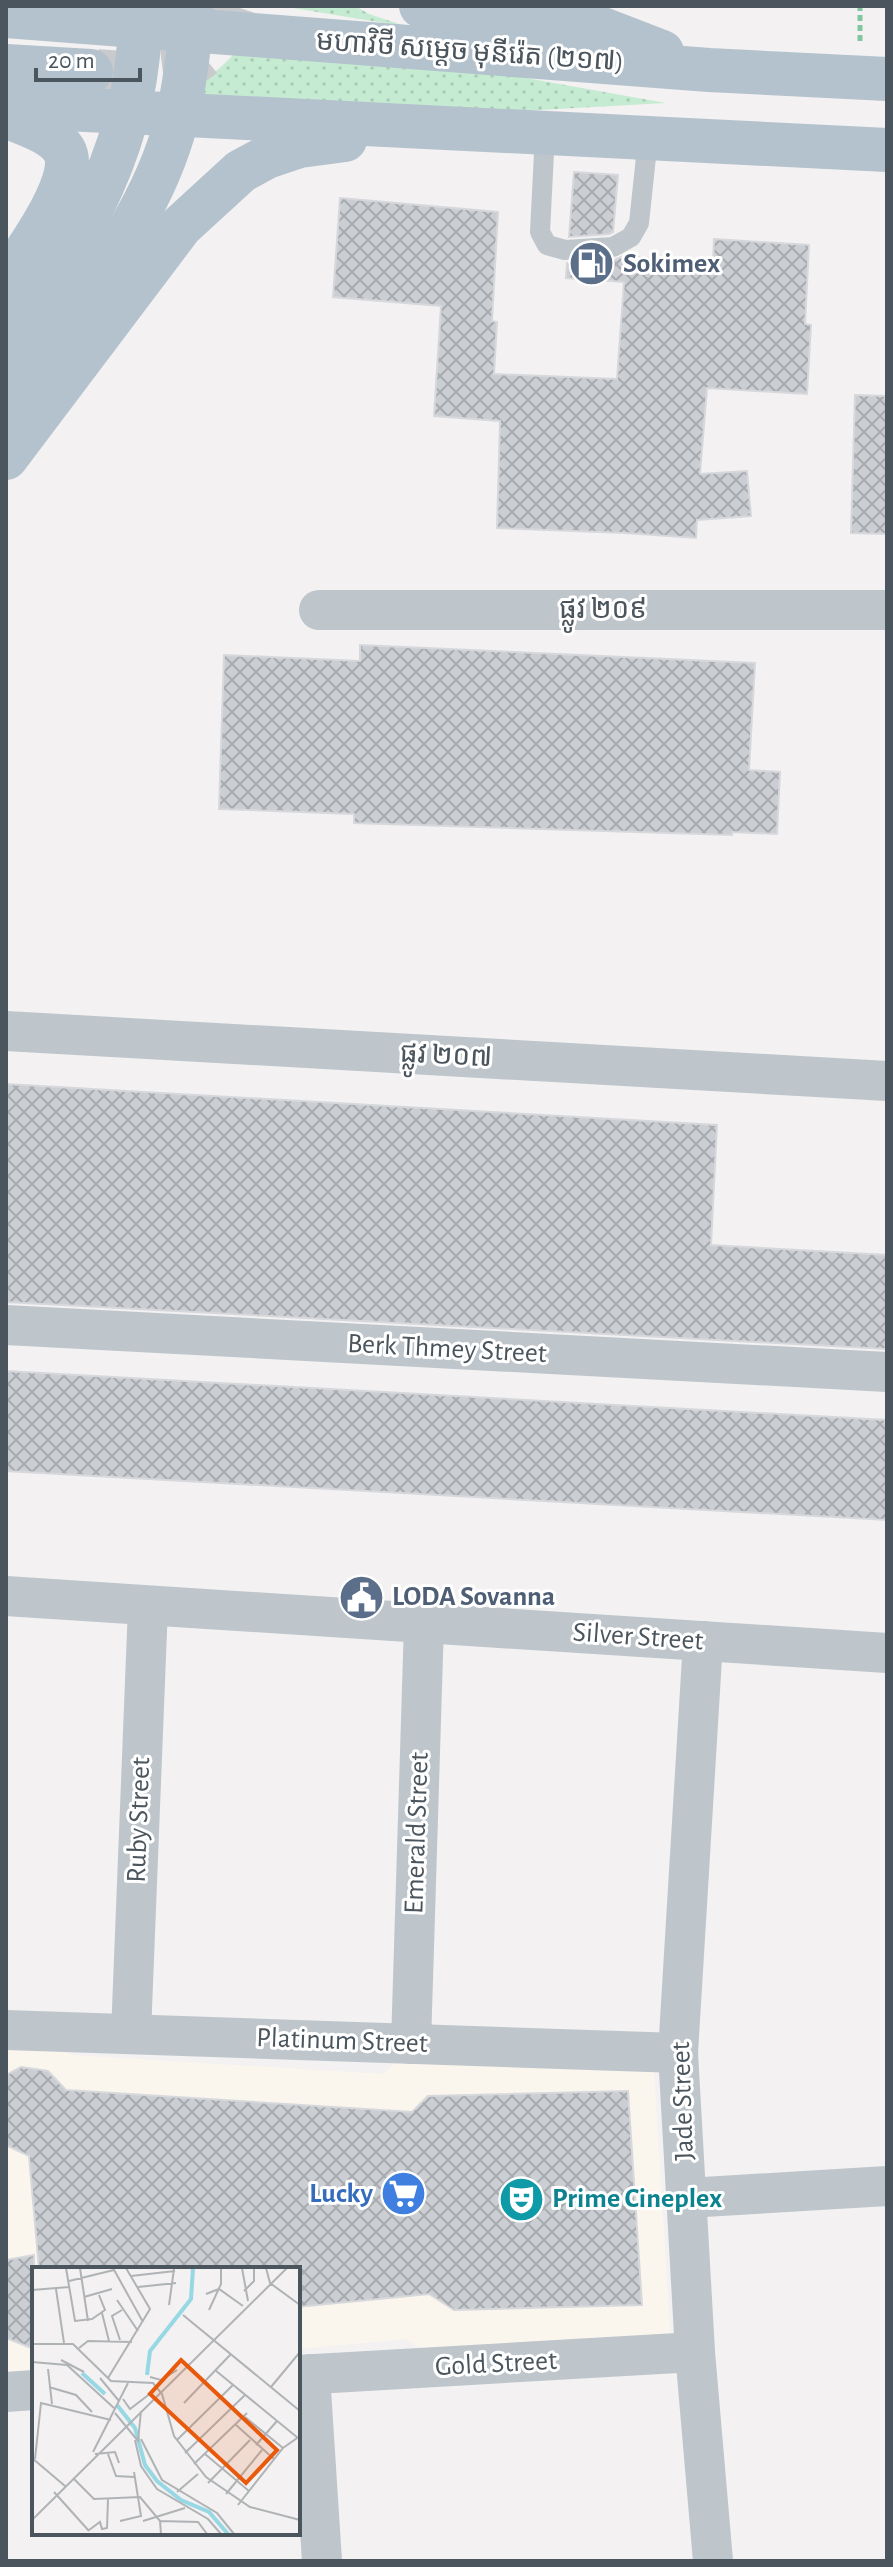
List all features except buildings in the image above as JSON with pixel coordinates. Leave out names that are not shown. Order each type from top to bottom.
[{"type":"main road","points":[[6,344],[70,250],[108,174],[124,124],[134,76],[140,6]]},
{"type":"main road","points":[[6,402],[104,269],[158,173],[173,132],[183,83],[191,6]]},
{"type":"main road","points":[[421,6],[592,25],[709,70]]},
{"type":"main road","name":"មហាវិថី សម្តេច មុនីរ៉េត (២១៧)","points":[[13,15],[709,70],[887,79]]},
{"type":"main road","points":[[6,66],[91,71]]},
{"type":"main road","points":[[6,106],[887,150]]},
{"type":"main road","points":[[6,116],[51,137],[62,146],[67,163],[57,199],[6,281]]},
{"type":"main road","points":[[6,458],[181,226],[241,171],[267,157],[300,146],[354,139],[401,126]]},
{"type":"street","name":"ផ្លូវ ២០៩","points":[[319,610],[887,610]]},
{"type":"street","name":"ផ្លូវ ២០៧","points":[[6,1031],[887,1081]]},
{"type":"street","name":"Berk Thmey Street","points":[[6,1325],[887,1372]]},
{"type":"street","name":"Silver Street","points":[[6,1596],[887,1653]]},
{"type":"street","name":"Ruby Street","points":[[131,2034],[148,1606]]},
{"type":"street","name":"Emerald Street","points":[[411,2044],[424,1623]]},
{"type":"street","name":"Jade Street","points":[[703,1641],[678,2053],[695,2352],[713,2561]]},
{"type":"street","name":"Platinum Street","points":[[6,2030],[678,2053]]},
{"type":"street","points":[[687,2198],[887,2186]]},
{"type":"street","name":"Gold Street","points":[[304,2374],[695,2352]]},
{"type":"street","points":[[304,2374],[322,2561]]},
{"type":"street","points":[[6,2392],[32,2390]]},
{"type":"lane","points":[[545,133],[540,232],[547,245],[565,250],[613,247],[631,237],[639,223],[648,138]]},
{"type":"shaded area","points":[[6,2031],[55,2038],[72,2055],[383,2074],[398,2061],[653,2054],[671,2348],[430,2354],[406,2339],[300,2349],[300,2267],[32,2267],[32,2391],[6,2390]]},
{"type":"green space","points":[[281,6],[355,6],[408,27]]},
{"type":"green space","points":[[236,51],[509,75],[666,103],[505,112],[191,98],[194,84],[217,70]]},
{"type":"tunnel","points":[[97,71],[143,73],[181,68],[211,48],[224,30],[234,6]]},
{"type":"place","name":"Sokimex","points":[[592,264]]},
{"type":"place","name":"LODA Sovanna","points":[[361,1597]]},
{"type":"place","name":"Lucky","points":[[404,2194]]},
{"type":"place","name":"Prime Cineplex","points":[[521,2199]]}]
